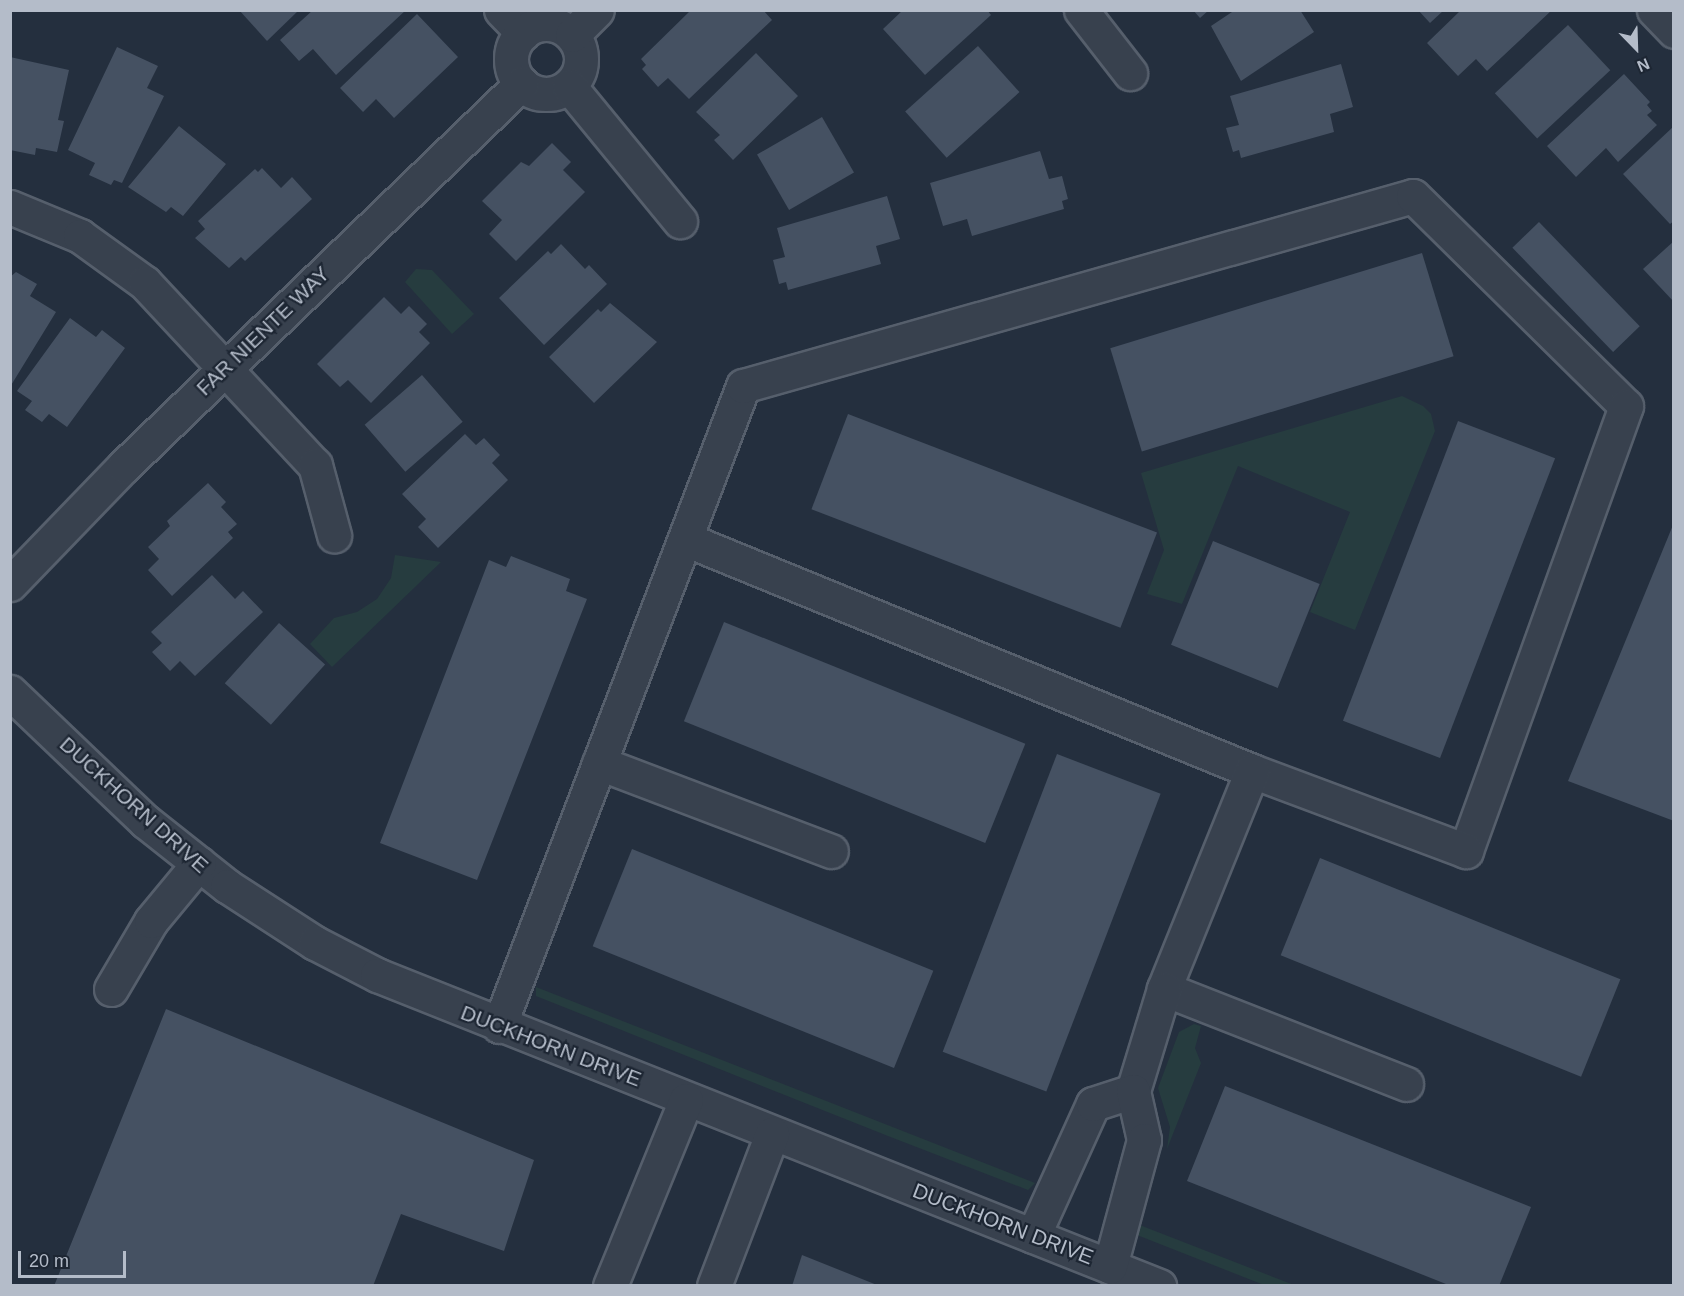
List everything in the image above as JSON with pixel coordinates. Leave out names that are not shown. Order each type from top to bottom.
[{"type":"street","points":[[572,35],[597,10]]},
{"type":"street","points":[[1080,10],[1130,73]]},
{"type":"street","points":[[1654,10],[1674,31]]},
{"type":"street","points":[[512,22],[547,24],[572,35],[579,47],[582,63],[569,86],[545,94],[522,83],[512,58],[512,22]]},
{"type":"street","name":"FAR NIENTE WAY","points":[[10,584],[226,366],[522,83]]},
{"type":"street","points":[[569,86],[680,221]]},
{"type":"street","points":[[499,1026],[743,386],[1413,196],[1626,406],[1466,851],[1252,771],[685,539]]},
{"type":"street","points":[[10,207],[80,236],[114,258],[145,283],[226,366],[315,465],[334,535]]},
{"type":"street","name":"DUCKHORN DRIVE","points":[[10,692],[145,820],[199,863],[315,943],[377,975],[499,1026],[1159,1286]]},
{"type":"street","points":[[599,763],[831,851]]},
{"type":"street","points":[[1110,1266],[1143,1140],[1132,1091],[1164,989],[1252,771]]},
{"type":"street","points":[[111,989],[151,921],[199,863]]},
{"type":"street","points":[[1164,989],[1406,1083]]},
{"type":"street","points":[[1033,1236],[1093,1104],[1132,1091]]},
{"type":"street","points":[[610,1286],[686,1100]]},
{"type":"street","points":[[714,1286],[772,1134]]},
{"type":"green space","points":[[416,269],[432,270],[474,314],[452,334],[405,282]]},
{"type":"green space","points":[[1402,396],[1423,406],[1431,414],[1435,431],[1355,630],[1310,612],[1350,512],[1238,466],[1182,604],[1147,594],[1164,550],[1141,473]]},
{"type":"green space","points":[[395,555],[441,562],[332,667],[310,644],[334,618],[357,612],[377,599],[391,578]]},
{"type":"green space","points":[[536,987],[1035,1183],[1028,1190],[888,1136],[536,996]]},
{"type":"green space","points":[[1194,1024],[1201,1026],[1195,1048],[1201,1063],[1167,1149],[1170,1127],[1158,1088],[1179,1032]]},
{"type":"green space","points":[[1137,1224],[1294,1285],[1264,1285],[1137,1235]]},
{"type":"building","points":[[239,10],[299,10],[267,41]]},
{"type":"building","points":[[313,10],[406,10],[336,75],[313,49],[299,61],[280,40]]},
{"type":"building","points":[[691,10],[763,10],[772,20],[689,99],[668,78],[658,87],[642,69],[646,65],[641,59]]},
{"type":"building","points":[[903,10],[987,10],[991,15],[925,75],[883,29]]},
{"type":"building","points":[[1193,10],[1209,10],[1200,18]]},
{"type":"building","points":[[1235,10],[1300,10],[1314,32],[1241,81],[1211,26]]},
{"type":"building","points":[[1418,10],[1444,10],[1430,23]]},
{"type":"building","points":[[1461,10],[1552,10],[1487,71],[1476,59],[1458,76],[1427,43]]},
{"type":"building","points":[[417,14],[458,57],[394,118],[376,99],[363,112],[340,88]]},
{"type":"building","points":[[1568,25],[1610,70],[1537,139],[1495,93]]},
{"type":"building","points":[[978,46],[1019,92],[947,158],[905,112]]},
{"type":"building","points":[[117,47],[158,66],[147,88],[164,96],[122,183],[114,180],[111,185],[89,175],[95,163],[68,150]]},
{"type":"building","points":[[756,53],[798,96],[733,160],[714,140],[720,135],[696,112]]},
{"type":"building","points":[[10,57],[69,70],[58,120],[64,121],[57,152],[36,148],[35,155],[10,150]]},
{"type":"building","points":[[1341,64],[1353,107],[1330,114],[1334,132],[1241,158],[1239,150],[1233,152],[1226,128],[1239,125],[1230,96]]},
{"type":"building","points":[[1624,74],[1650,102],[1647,105],[1652,111],[1647,115],[1657,125],[1618,162],[1606,148],[1576,177],[1547,146]]},
{"type":"building","points":[[822,117],[854,172],[789,210],[757,154]]},
{"type":"building","points":[[179,126],[226,164],[183,216],[171,207],[166,212],[128,187]]},
{"type":"building","points":[[1674,126],[1674,221],[1670,224],[1623,174]]},
{"type":"building","points":[[552,143],[571,162],[563,170],[585,192],[516,261],[489,234],[502,220],[482,201],[521,162],[529,166]]},
{"type":"building","points":[[1040,151],[1049,179],[1062,176],[1068,199],[1062,201],[1064,209],[972,236],[967,219],[943,226],[930,183]]},
{"type":"building","points":[[262,168],[281,188],[292,177],[312,199],[245,261],[241,257],[229,268],[195,238],[205,229],[198,221],[255,169],[258,172]]},
{"type":"building","points":[[887,196],[900,239],[876,246],[881,264],[788,290],[786,282],[779,284],[773,260],[785,257],[777,228]]},
{"type":"building","points":[[1539,222],[1640,326],[1613,352],[1512,248]]},
{"type":"building","points":[[1674,241],[1674,302],[1643,269]]},
{"type":"building","points":[[561,244],[585,269],[589,265],[607,284],[544,345],[499,298],[548,251],[551,254]]},
{"type":"building","points":[[1422,253],[1454,356],[1142,452],[1110,348]]},
{"type":"building","points":[[16,272],[37,284],[30,296],[56,312],[10,387],[10,277]]},
{"type":"building","points":[[384,297],[401,314],[409,306],[427,324],[419,332],[430,343],[371,403],[348,380],[340,387],[317,364]]},
{"type":"building","points":[[610,303],[657,342],[594,403],[549,357],[598,309],[601,312]]},
{"type":"building","points":[[70,318],[96,337],[102,330],[125,348],[67,427],[49,414],[42,422],[25,410],[32,401],[17,391]]},
{"type":"building","points":[[422,375],[463,422],[405,472],[365,425]]},
{"type":"building","points":[[848,414],[1157,533],[1120,628],[811,509]]},
{"type":"building","points":[[1458,421],[1555,458],[1440,758],[1343,721]]},
{"type":"building","points":[[465,434],[476,445],[484,438],[500,455],[492,463],[508,480],[438,548],[418,527],[426,519],[402,494]]},
{"type":"building","points":[[208,483],[226,502],[221,507],[237,524],[228,532],[233,538],[172,596],[148,570],[159,559],[148,547],[170,526],[167,521]]},
{"type":"building","points":[[1674,525],[1674,821],[1568,781]]},
{"type":"building","points":[[1213,541],[1320,584],[1278,688],[1171,645]]},
{"type":"building","points":[[511,556],[570,579],[566,591],[587,599],[477,880],[380,843],[489,560],[506,567]]},
{"type":"building","points":[[212,575],[235,599],[243,591],[263,612],[195,676],[180,661],[170,671],[152,652],[162,643],[151,632]]},
{"type":"building","points":[[724,622],[1025,744],[985,843],[684,721]]},
{"type":"building","points":[[279,623],[325,664],[271,725],[225,683]]},
{"type":"building","points":[[1057,754],[1161,794],[1046,1092],[943,1052]]},
{"type":"building","points":[[632,849],[933,971],[894,1068],[593,946]]},
{"type":"building","points":[[1320,858],[1620,979],[1581,1077],[1281,955]]},
{"type":"building","points":[[166,1009],[534,1160],[504,1251],[401,1214],[373,1286],[54,1286]]},
{"type":"building","points":[[1225,1086],[1531,1207],[1499,1286],[1451,1286],[1187,1181]]},
{"type":"building","points":[[802,1255],[877,1285],[877,1286],[792,1286]]}]
